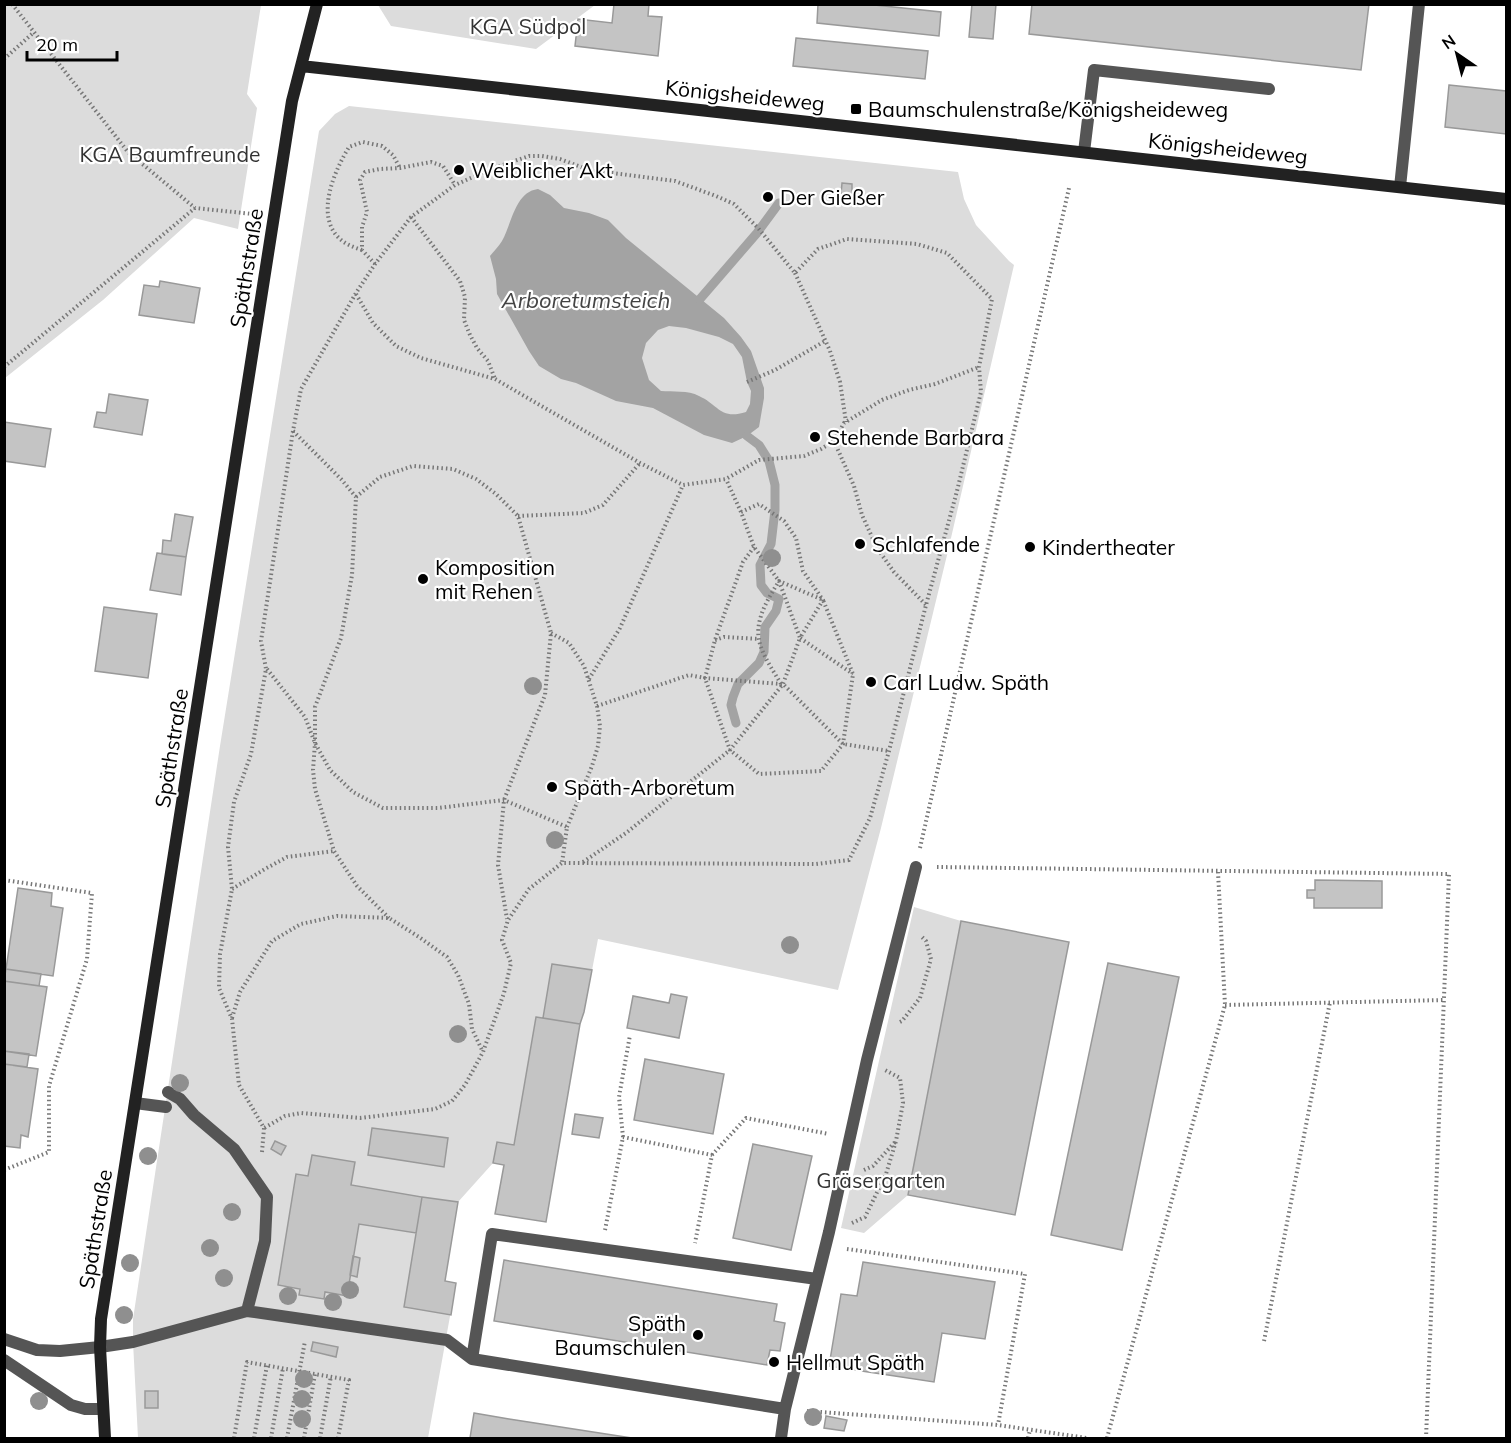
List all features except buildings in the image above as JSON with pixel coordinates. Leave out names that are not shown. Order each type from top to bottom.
[{"type":"main road","name":"Späthstraße","points":[[105,1438],[100,1347],[101,1319],[292,101],[317,4]]},
{"type":"main road","name":"Königsheideweg","points":[[301,66],[1506,199]]},
{"type":"street","points":[[1400,187],[1419,4]]},
{"type":"street","points":[[1084,152],[1094,70],[1269,89]]},
{"type":"street","points":[[781,1438],[785,1409],[829,1232],[867,1060],[916,867]]},
{"type":"street","points":[[168,1092],[180,1099],[194,1115],[234,1149],[267,1197],[266,1241],[247,1311]]},
{"type":"street","points":[[135,1103],[166,1107]]},
{"type":"street","points":[[472,1359],[492,1234],[817,1279]]},
{"type":"street","points":[[4,1339],[37,1350],[60,1351],[100,1347],[133,1342],[247,1311],[447,1340],[472,1359],[785,1409]]},
{"type":"street","points":[[4,1360],[71,1405],[85,1409],[103,1409]]},
{"type":"path","points":[[12,4],[128,152],[195,208],[274,216]]},
{"type":"path","points":[[4,58],[33,33]]},
{"type":"path","points":[[375,264],[362,250],[348,245],[332,230],[328,217],[329,196],[334,176],[349,147],[363,142],[382,146],[393,155],[400,168]]},
{"type":"path","points":[[261,1156],[264,1128],[239,1085],[232,1019],[219,988],[220,954],[232,889],[228,847],[234,802],[251,754],[267,669],[261,641],[293,431],[301,389],[356,293],[411,217],[454,185],[529,156],[560,159],[588,170],[675,181],[734,204],[758,228],[795,273],[840,382],[846,422]]},
{"type":"path","points":[[362,250],[362,227],[367,212],[360,180],[365,172],[431,162],[442,166],[454,185]]},
{"type":"path","points":[[1069,188],[916,867],[1449,874],[1426,1438]]},
{"type":"path","points":[[4,368],[195,208]]},
{"type":"path","points":[[411,217],[460,281],[465,297],[464,320],[477,348],[488,361],[495,379]]},
{"type":"path","points":[[264,1128],[285,1116],[301,1113],[360,1118],[435,1109],[452,1101],[465,1085],[483,1052],[504,993],[510,963],[502,940],[508,920],[529,889],[562,863],[816,864],[849,860],[870,818],[957,491],[981,392],[979,367],[992,299],[947,253],[917,244],[847,239],[818,249],[795,273]]},
{"type":"path","points":[[356,293],[374,323],[396,346],[421,358],[495,379],[640,463],[683,485],[726,479],[759,460],[804,456],[834,441],[846,422],[882,400],[935,384],[979,367]]},
{"type":"path","points":[[747,381],[775,370],[825,341]]},
{"type":"path","points":[[293,431],[356,497],[352,575],[341,638],[315,707],[312,770],[315,789],[334,851],[357,886],[388,918],[447,957],[458,975],[470,1004],[472,1029],[483,1052]]},
{"type":"path","points":[[834,441],[877,548],[894,572],[926,605]]},
{"type":"path","points":[[518,516],[584,513],[603,505],[640,463]]},
{"type":"path","points":[[356,497],[380,477],[413,466],[453,469],[476,479],[496,494],[518,516],[551,633],[544,695],[504,800],[498,865],[508,920]]},
{"type":"path","points":[[726,479],[754,548],[778,582],[800,638],[853,674]]},
{"type":"path","points":[[589,680],[620,628],[683,485]]},
{"type":"path","points":[[741,512],[759,504],[784,521],[796,538],[803,570],[823,600],[853,674],[843,744],[822,771],[759,774],[730,750],[705,678],[743,562],[754,548]]},
{"type":"path","points":[[778,582],[759,619],[759,639],[762,649],[782,684],[843,744],[889,751]]},
{"type":"path","points":[[778,582],[823,600]]},
{"type":"path","points":[[582,862],[626,833],[730,750],[782,684],[800,638],[823,600]]},
{"type":"path","points":[[551,633],[569,643],[584,666],[597,706],[600,726],[598,746],[592,766],[567,827],[562,863]]},
{"type":"path","points":[[716,640],[724,637],[759,639]]},
{"type":"path","points":[[267,669],[305,717],[315,743],[330,770],[353,792],[383,808],[438,808],[504,800],[567,827]]},
{"type":"path","points":[[597,706],[689,675],[782,684]]},
{"type":"path","points":[[232,889],[288,857],[334,851]]},
{"type":"path","points":[[1107,1438],[1225,1005],[1218,872]]},
{"type":"path","points":[[4,880],[92,893],[87,959],[49,1086],[49,1152],[4,1170]]},
{"type":"path","points":[[232,1019],[240,992],[272,941],[301,924],[337,915],[388,918]]},
{"type":"path","points":[[875,1027],[902,1021],[920,998],[931,959],[926,941],[903,919]]},
{"type":"path","points":[[1225,1005],[1444,1000]]},
{"type":"path","points":[[1264,1341],[1330,1002]]},
{"type":"path","points":[[602,1249],[624,1137],[619,1097],[630,1035]]},
{"type":"path","points":[[829,1232],[866,1217],[886,1174],[896,1141],[903,1103],[900,1078],[867,1060]]},
{"type":"path","points":[[691,1261],[712,1155],[746,1118],[849,1138]]},
{"type":"path","points":[[624,1137],[712,1155]]},
{"type":"path","points":[[841,1178],[855,1175],[873,1166],[896,1141]]},
{"type":"path","points":[[825,1246],[1025,1274],[998,1425]]},
{"type":"path","points":[[287,1438],[309,1320]]},
{"type":"path","points":[[234,1438],[248,1362],[349,1380],[338,1438]]},
{"type":"path","points":[[254,1438],[267,1365]]},
{"type":"path","points":[[271,1438],[283,1368]]},
{"type":"path","points":[[304,1438],[315,1374]]},
{"type":"path","points":[[320,1438],[331,1376]]},
{"type":"path","points":[[785,1409],[998,1425],[1087,1438]]},
{"type":"path","points":[[1028,1438],[1030,1430]]},
{"type":"green space","name":"KGA Baumfreunde","points":[[5,4],[261,5],[247,94],[257,108],[238,229],[194,218],[103,300],[5,378]]},
{"type":"green space","name":"KGA Südpol","points":[[378,5],[595,5],[536,49],[391,26]]},
{"type":"green space","name":"Späth-Arboretum","points":[[349,106],[958,172],[964,199],[976,225],[1014,265],[881,828],[838,990],[598,939],[580,1024],[536,1017],[514,1145],[497,1142],[493,1163],[458,1202],[445,1281],[456,1283],[428,1438],[138,1438],[133,1319],[220,746],[319,131],[335,114]]},
{"type":"green space","name":"Gräsergarten","points":[[914,907],[961,921],[908,1195],[864,1233],[841,1228]]},
{"type":"water","name":"Arboretumsteich","points":[[538,189],[550,195],[564,208],[608,220],[626,238],[724,318],[751,351],[764,388],[759,427],[732,443],[704,435],[653,408],[616,401],[576,383],[561,379],[539,366],[497,294],[490,256],[502,241],[519,202],[530,191]],"holes":[[[669,326],[719,337],[733,344],[742,357],[751,391],[750,404],[746,412],[725,413],[695,394],[661,391],[649,380],[642,358],[646,343],[658,330]]]},
{"type":"waterway","points":[[700,299],[757,233],[779,203]]},
{"type":"waterway","points":[[736,723],[731,705],[733,697],[738,684],[759,663],[764,652],[765,627],[776,611],[779,599],[767,593],[761,585],[760,565],[771,544],[775,485],[769,461],[759,445],[747,436]]},
{"type":"place","name":"Baumschulenstraße/Königsheideweg","points":[[856,109]]},
{"type":"place","name":"Weiblicher Akt","points":[[459,170]]},
{"type":"place","name":"Der Gießer","points":[[768,197]]},
{"type":"place","name":"Stehende Barbara","points":[[815,437]]},
{"type":"place","name":"Schlafende","points":[[860,544]]},
{"type":"place","name":"Kindertheater","points":[[1030,547]]},
{"type":"place","name":"Komposition mit Rehen","points":[[423,579]]},
{"type":"place","name":"Carl Ludw. Späth","points":[[871,682]]},
{"type":"place","name":"Späth-Arboretum","points":[[552,787]]},
{"type":"place","name":"Späth Baumschulen","points":[[698,1335]]},
{"type":"place","name":"Hellmut Späth","points":[[774,1362]]}]
